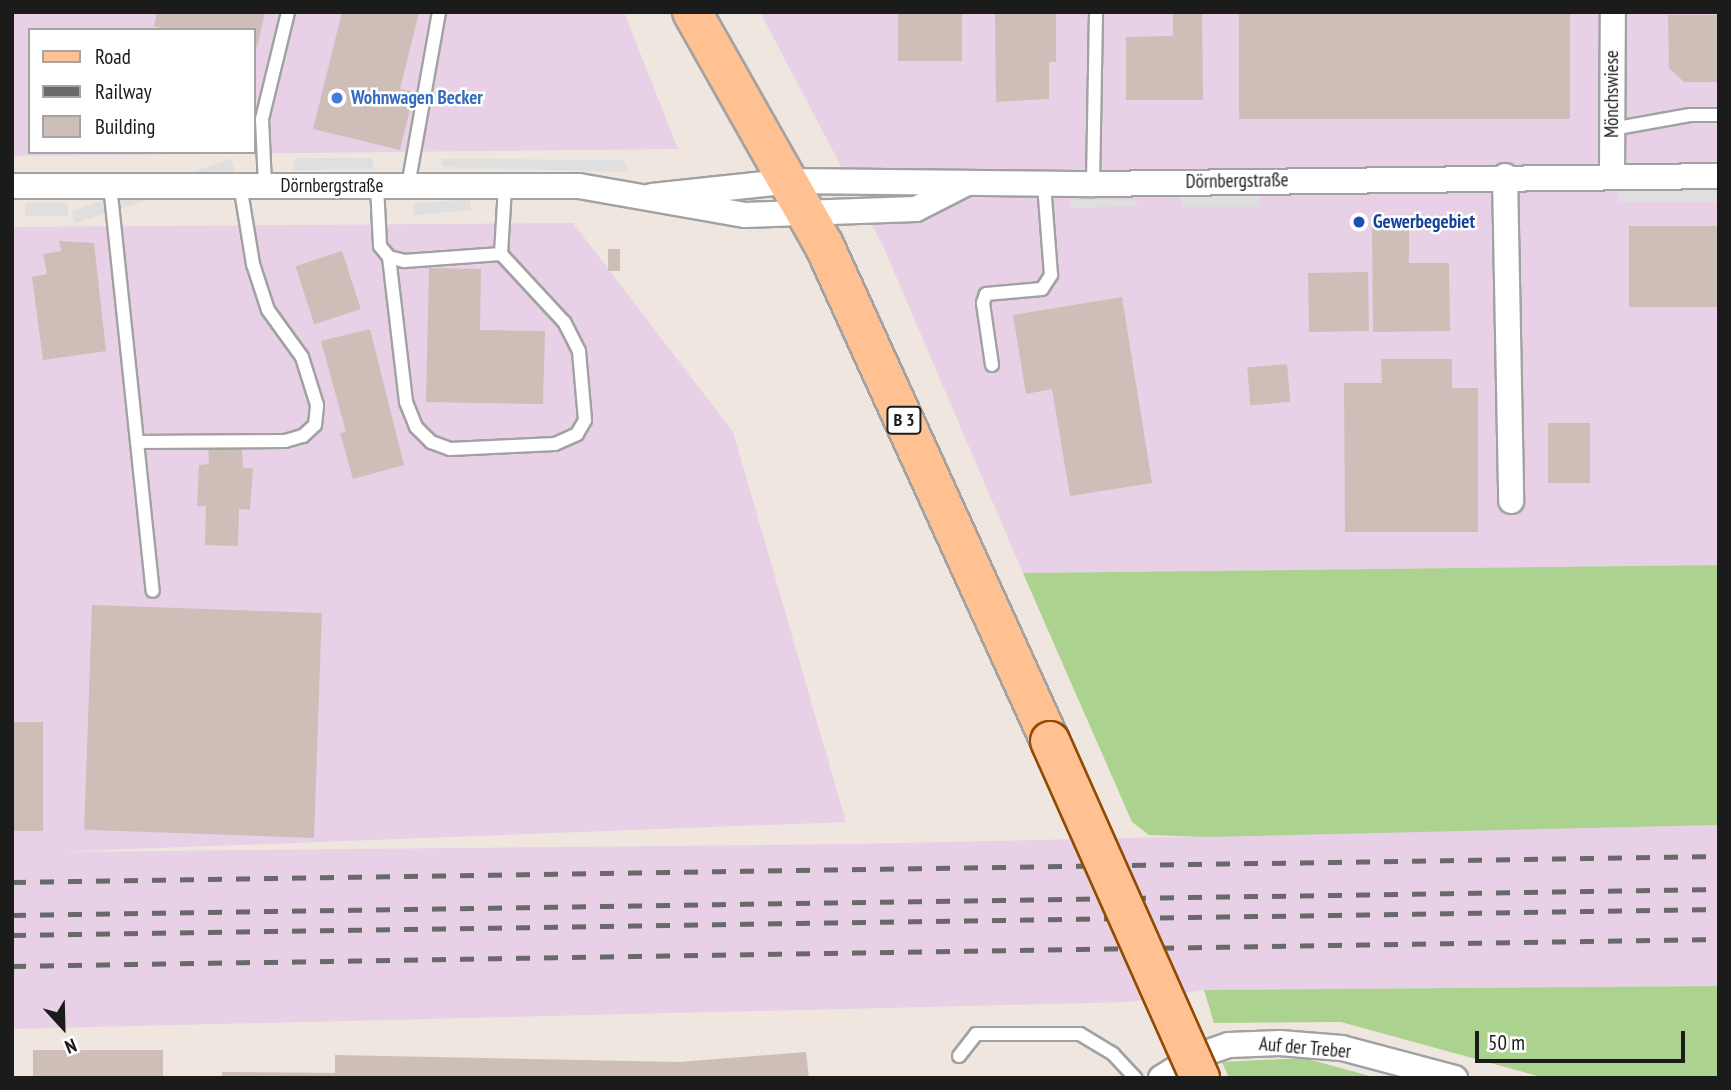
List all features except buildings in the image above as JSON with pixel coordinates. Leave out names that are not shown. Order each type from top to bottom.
[{"type":"main road","name":"B 3","points":[[692,12],[799,196],[1050,741],[1200,1078]]},
{"type":"street","name":"Mönchswiese","points":[[1612,176],[1613,12]]},
{"type":"street","name":"Dörnbergstraße","points":[[652,197],[799,196],[969,183],[1093,184],[1505,176],[1719,176]]},
{"type":"street","points":[[1505,176],[1511,501]]},
{"type":"street","name":"Dörnbergstraße","points":[[12,186],[579,186],[746,215],[799,196],[916,209],[969,183]]},
{"type":"street","name":"Auf der Treber","points":[[1161,1078],[1194,1057],[1229,1045],[1280,1043],[1342,1048],[1455,1078]]},
{"type":"lane","points":[[137,442],[285,441],[303,436],[315,425],[317,405],[302,357],[268,310],[253,264],[252,185],[262,119],[288,12]]},
{"type":"lane","points":[[408,186],[439,12]]},
{"type":"lane","points":[[1093,184],[1096,12]]},
{"type":"lane","points":[[1612,129],[1690,115],[1719,115]]},
{"type":"lane","points":[[992,365],[983,303],[986,294],[1042,289],[1051,275],[1044,184]]},
{"type":"lane","points":[[110,185],[153,591]]},
{"type":"lane","points":[[377,186],[380,246],[389,257],[404,390],[416,427],[431,442],[450,449],[555,444],[577,434],[585,420],[586,386],[579,351],[564,322],[501,254],[505,186]]},
{"type":"lane","points":[[389,257],[404,261],[501,254]]},
{"type":"lane","points":[[960,1056],[976,1034],[1080,1034],[1113,1054],[1135,1078]]},
{"type":"shaded area","points":[[12,12],[624,12],[678,149],[256,153],[256,28],[28,28],[28,154],[202,154],[12,156]]},
{"type":"shaded area","points":[[760,12],[1719,12],[1719,565],[1023,573],[883,246]]},
{"type":"shaded area","points":[[296,158],[371,158],[374,169],[293,170]]},
{"type":"shaded area","points":[[231,159],[235,171],[75,223],[71,211]]},
{"type":"shaded area","points":[[442,159],[624,160],[628,172],[442,167]]},
{"type":"shaded area","points":[[1619,189],[1719,189],[1719,202],[1619,202]]},
{"type":"shaded area","points":[[1181,196],[1260,196],[1260,207],[1181,207]]},
{"type":"shaded area","points":[[470,199],[471,210],[414,215],[413,204]]},
{"type":"shaded area","points":[[1069,200],[1135,200],[1139,206],[1069,208]]},
{"type":"shaded area","points":[[25,203],[68,203],[68,216],[25,216]]},
{"type":"shaded area","points":[[573,223],[733,432],[846,822],[53,852],[854,844],[1719,825],[1719,986],[1204,990],[1130,1002],[12,1029],[12,227]]},
{"type":"green space","points":[[1719,565],[1719,825],[1206,837],[1149,835],[1132,822],[1023,573]]},
{"type":"green space","points":[[1719,986],[1719,1078],[1545,1078],[1341,1022],[1214,1023],[1204,990]]},
{"type":"green space","points":[[1304,1058],[1377,1078],[1229,1078],[1222,1062]]},
{"type":"railway","points":[[12,882],[1719,856]]},
{"type":"railway","points":[[12,915],[1719,889]]},
{"type":"railway","points":[[12,935],[1719,909]]},
{"type":"railway","points":[[12,966],[1719,939]]},
{"type":"place","name":"Wohnwagen Becker","points":[[337,98]]},
{"type":"place","name":"Gewerbegebiet","points":[[1359,222]]}]
